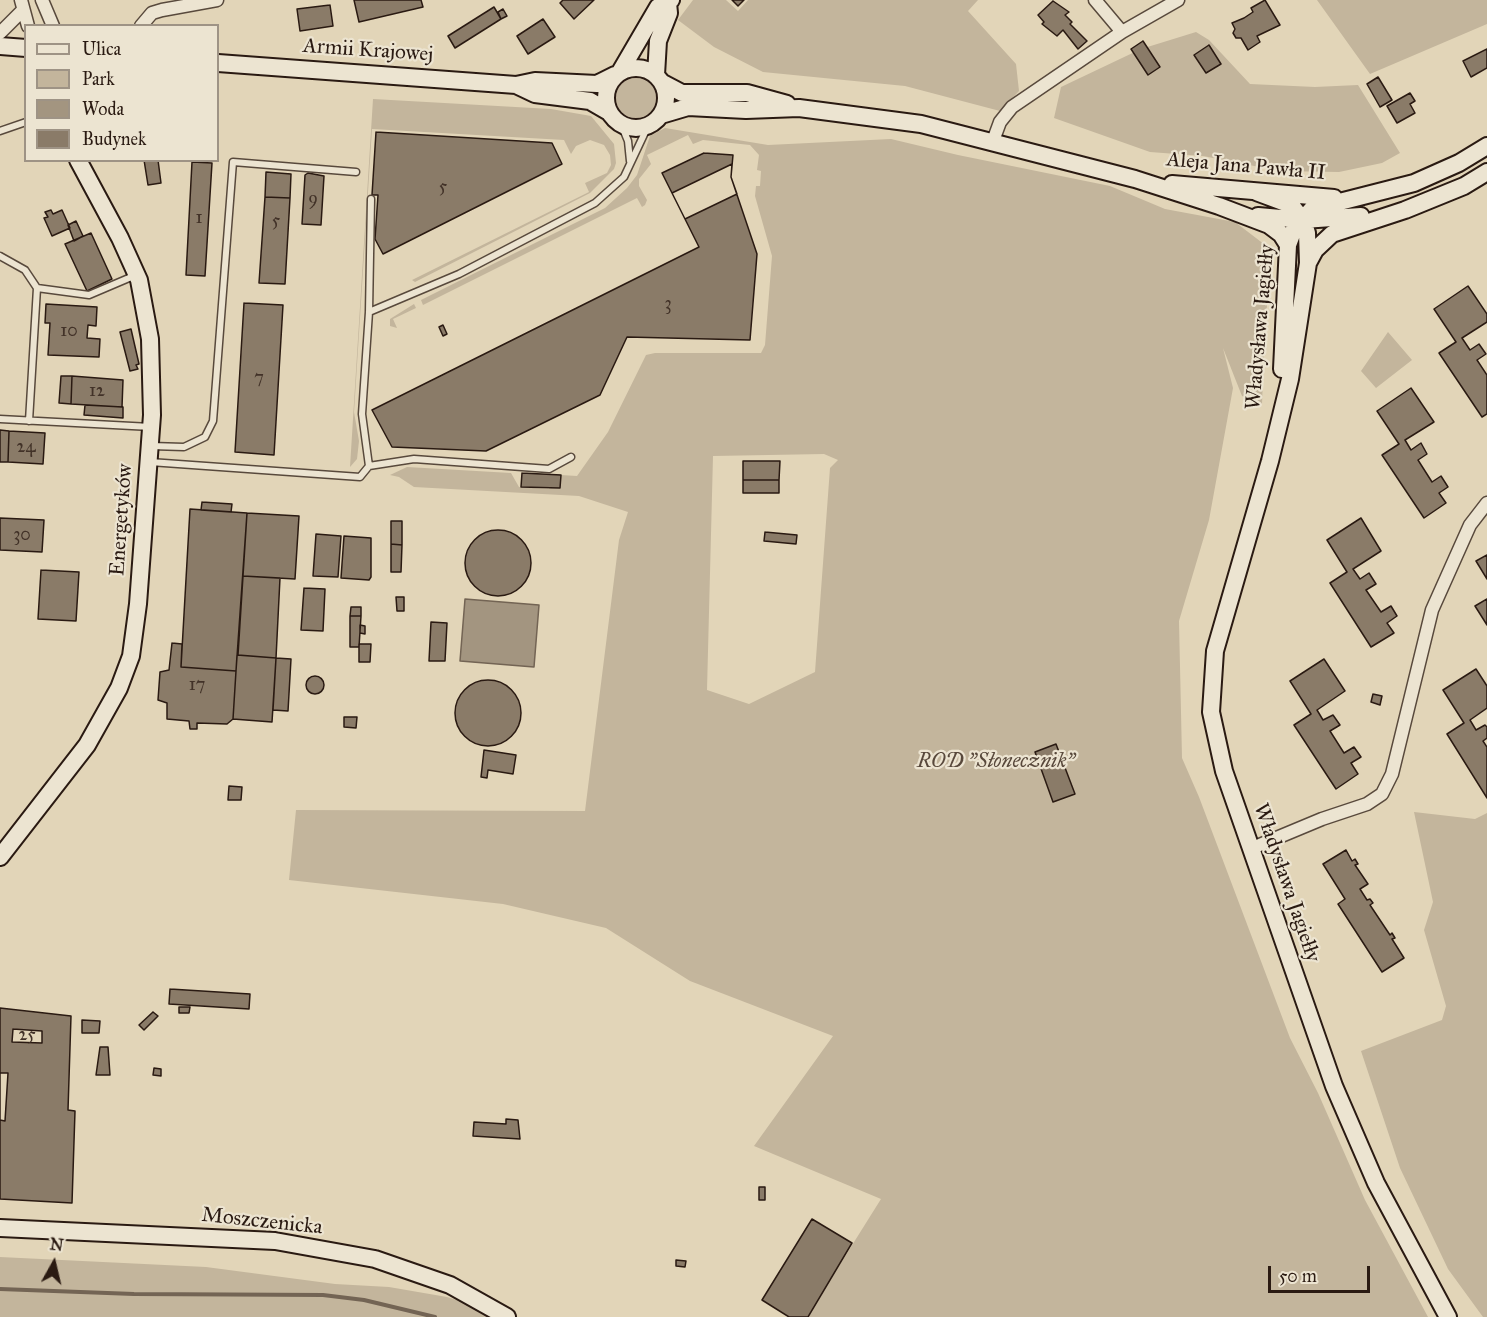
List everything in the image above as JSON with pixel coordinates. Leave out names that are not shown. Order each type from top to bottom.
[{"type":"street","points":[[42,0],[51,24]]},
{"type":"street","points":[[143,24],[152,13],[162,9],[217,0]]},
{"type":"street","points":[[1095,0],[1122,32]]},
{"type":"street","points":[[993,141],[1000,122],[1012,107],[1122,32],[1178,0]]},
{"type":"street","points":[[670,1],[669,13],[658,41],[660,79],[667,100],[655,121],[634,128],[615,118],[606,95],[658,7],[670,1]]},
{"type":"street","points":[[22,5],[27,24]]},
{"type":"street","points":[[0,33],[22,5]]},
{"type":"street","points":[[0,46],[24,48]]},
{"type":"street","name":"Armii Krajowej","points":[[219,63],[516,85],[535,81],[597,84],[617,74]]},
{"type":"street","points":[[617,74],[636,67],[660,79]]},
{"type":"street","name":"Aleja Jana Pawła II","points":[[660,79],[682,93],[747,93],[799,108],[921,124],[993,141],[1135,179],[1248,216],[1275,230],[1288,245]]},
{"type":"street","name":"Armii Krajowej","points":[[516,85],[535,94],[590,101],[615,118]]},
{"type":"street","name":"Aleja Jana Pawła II","points":[[655,121],[688,107],[736,110],[799,108]]},
{"type":"street","name":"Aleja Jana Pawła II","points":[[1303,220],[1312,209],[1414,183],[1459,163],[1487,146]]},
{"type":"street","name":"Energetyków","points":[[0,857],[87,746],[119,688],[132,656],[150,454],[150,339],[136,275],[120,238],[79,162]]},
{"type":"street","name":"Aleja Jana Pawła II","points":[[1308,263],[1315,250],[1332,234],[1405,210],[1464,186],[1487,172]]},
{"type":"street","name":"Aleja Jana Pawła II","points":[[1135,179],[1256,192],[1353,199]]},
{"type":"street","points":[[1256,192],[1292,205],[1303,220]]},
{"type":"street","name":"Aleja Jana Pawła II","points":[[1248,216],[1303,220],[1405,210]]},
{"type":"street","name":"Władysława Jagiełły","points":[[1274,442],[1274,422],[1282,376],[1288,245],[1294,229],[1303,220],[1307,234],[1308,263],[1290,379],[1274,442],[1215,651],[1211,712],[1224,771],[1352,1132],[1376,1183],[1448,1317]]},
{"type":"street","points":[[1251,849],[1322,819],[1366,804],[1382,794],[1392,774],[1432,610],[1470,525],[1487,503]]},
{"type":"street","name":"Moszczenicka","points":[[0,1228],[274,1241],[375,1259],[450,1285],[507,1317]]},
{"type":"lane","points":[[615,118],[628,141],[630,162]]},
{"type":"lane","points":[[369,312],[441,282],[585,210],[618,184],[627,173],[630,162],[655,121]]},
{"type":"lane","points":[[0,131],[24,123]]},
{"type":"lane","points":[[150,454],[184,447],[205,437],[213,421],[233,162],[356,172]]},
{"type":"lane","points":[[369,466],[362,414],[369,312],[371,200]]},
{"type":"lane","points":[[0,256],[14,261],[25,270],[37,288],[29,421]]},
{"type":"lane","points":[[37,288],[89,295],[136,275]]},
{"type":"lane","points":[[0,419],[151,427]]},
{"type":"lane","points":[[150,454],[360,477],[369,466],[414,459],[549,469],[571,457]]},
{"type":"green space","points":[[693,0],[726,0],[738,11],[748,0],[978,0],[968,11],[1016,64],[1019,91],[1000,111],[905,86],[763,72],[714,47],[678,20]]},
{"type":"green space","points":[[1317,0],[1487,0],[1487,24],[1370,74]]},
{"type":"green space","points":[[1196,32],[1209,40],[1250,84],[1315,87],[1358,85],[1400,153],[1382,163],[1339,172],[1280,171],[1203,156],[1150,152],[1054,118],[1061,87],[1141,49]]},
{"type":"green space","points":[[636,78],[650,84],[656,98],[650,112],[636,118],[622,112],[616,98],[622,84]]},
{"type":"green space","points":[[373,99],[551,109],[591,116],[614,144],[616,163],[614,169],[590,193],[415,282],[412,280],[589,192],[585,183],[607,173],[611,165],[610,155],[604,145],[590,140],[576,146],[571,154],[564,140],[372,129],[354,412],[359,441],[357,459],[350,467]]},
{"type":"green space","name":"ROD \"Słonecznik\"","points":[[665,128],[768,145],[891,139],[1110,186],[1165,209],[1235,222],[1273,251],[1265,324],[1262,404],[1242,396],[1223,348],[1233,388],[1209,520],[1179,621],[1182,758],[1199,797],[1290,1038],[1318,1093],[1365,1200],[1428,1317],[807,1317],[881,1199],[754,1146],[833,1036],[690,981],[606,928],[503,904],[289,880],[296,810],[585,811],[619,540],[628,512],[579,496],[414,487],[399,477],[390,475],[407,467],[511,473],[519,487],[549,489],[561,475],[577,476],[608,432],[646,355],[655,353],[761,353],[765,345],[772,256],[755,196],[756,186],[760,186],[761,171],[757,170],[759,155],[750,145],[703,140],[693,144],[688,135],[647,155],[651,164],[639,179],[639,186],[647,200],[642,207],[637,198],[423,305],[421,300],[605,208],[627,188],[637,175],[650,136]],"holes":[[[824,454],[838,460],[830,468],[815,672],[749,704],[707,690],[713,456]]]},
{"type":"green space","points":[[414,304],[416,308],[393,319],[397,328],[390,326],[390,319]]},
{"type":"green space","points":[[1388,332],[1412,360],[1376,388],[1361,371]]},
{"type":"green space","points":[[1414,812],[1475,819],[1487,813],[1487,1317],[1483,1317],[1448,1269],[1400,1168],[1361,1051],[1442,1020],[1446,1006],[1424,930],[1433,902]]},
{"type":"green space","points":[[0,1257],[206,1267],[335,1284],[389,1287],[447,1297],[466,1303],[492,1317],[0,1317]]},
{"type":"water","points":[[465,599],[539,605],[534,667],[460,661]]},
{"type":"building","points":[[354,0],[421,0],[423,7],[359,22]]},
{"type":"building","points":[[563,0],[594,0],[574,19],[560,3]]},
{"type":"building","points":[[732,0],[744,0],[738,6]]},
{"type":"building","points":[[1265,0],[1280,25],[1257,36],[1260,42],[1248,50],[1241,38],[1236,38],[1233,33],[1235,29],[1232,23],[1253,12],[1251,8]]},
{"type":"building","points":[[1053,1],[1069,12],[1065,15],[1072,22],[1070,24],[1087,41],[1078,49],[1063,30],[1057,36],[1042,24],[1044,22],[1038,15]]},
{"type":"building","points":[[330,5],[333,26],[300,31],[297,9]]},
{"type":"building","points":[[494,7],[501,19],[455,48],[448,36]]},
{"type":"building","points":[[503,9],[507,16],[501,19],[498,12]]},
{"type":"building","points":[[543,19],[555,37],[528,54],[517,36]]},
{"type":"building","points":[[1143,41],[1160,67],[1148,75],[1131,49]]},
{"type":"building","points":[[1209,45],[1221,64],[1206,73],[1194,55]]},
{"type":"building","points":[[1487,49],[1487,68],[1471,77],[1463,61]]},
{"type":"building","points":[[1378,77],[1392,100],[1380,107],[1367,84]]},
{"type":"building","points":[[1410,93],[1415,101],[1410,104],[1415,113],[1397,123],[1387,106]]},
{"type":"building","points":[[376,132],[552,143],[562,164],[383,254],[375,239],[378,195],[372,195]]},
{"type":"building","points":[[704,153],[733,155],[731,177],[757,254],[750,340],[627,337],[600,395],[486,451],[392,447],[372,410],[699,247],[662,173]]},
{"type":"building","points":[[144,162],[158,162],[161,183],[148,185]]},
{"type":"building","points":[[192,162],[212,163],[205,276],[186,275]]},
{"type":"building","points":[[732,164],[731,177],[737,194],[685,219],[672,193]]},
{"type":"building","points":[[266,172],[291,174],[290,198],[265,197]]},
{"type":"building","points":[[308,173],[324,176],[321,225],[302,224],[305,175]]},
{"type":"building","points":[[265,197],[290,198],[285,284],[259,283]]},
{"type":"building","points":[[51,210],[53,214],[62,210],[70,228],[52,236],[44,218],[48,217],[45,212]]},
{"type":"building","points":[[76,221],[83,236],[74,241],[68,225]]},
{"type":"building","points":[[91,233],[112,279],[87,291],[65,244]]},
{"type":"building","points":[[1468,286],[1487,314],[1487,322],[1462,338],[1470,350],[1479,344],[1486,354],[1477,360],[1487,375],[1487,414],[1482,417],[1439,353],[1456,342],[1434,309]]},
{"type":"building","points":[[244,303],[283,305],[274,455],[235,452]]},
{"type":"building","points":[[46,304],[97,307],[96,326],[88,325],[87,338],[100,339],[99,357],[48,355],[50,323],[45,323]]},
{"type":"building","points":[[443,325],[447,334],[443,336],[439,327]]},
{"type":"building","points":[[131,329],[139,364],[136,365],[138,369],[130,371],[120,332]]},
{"type":"building","points":[[61,376],[72,376],[71,404],[59,403]]},
{"type":"building","points":[[72,376],[123,380],[122,407],[71,404]]},
{"type":"building","points":[[1411,388],[1434,422],[1405,440],[1411,450],[1421,443],[1427,454],[1418,460],[1432,482],[1441,476],[1448,487],[1439,493],[1446,503],[1424,518],[1382,455],[1399,444],[1377,411]]},
{"type":"building","points":[[85,405],[123,407],[123,418],[84,415]]},
{"type":"building","points":[[0,430],[9,431],[8,462],[0,462]]},
{"type":"building","points":[[9,431],[45,433],[43,464],[8,462]]},
{"type":"building","points":[[743,461],[780,461],[779,480],[743,480]]},
{"type":"building","points":[[522,473],[561,475],[560,488],[521,487]]},
{"type":"building","points":[[743,480],[779,480],[779,493],[743,493]]},
{"type":"building","points":[[202,502],[232,504],[231,512],[201,510]]},
{"type":"building","points":[[190,509],[247,513],[236,671],[181,667]]},
{"type":"building","points":[[247,513],[299,516],[295,579],[243,576]]},
{"type":"building","points":[[0,518],[44,520],[42,552],[0,550]]},
{"type":"building","points":[[1361,518],[1381,551],[1353,569],[1360,579],[1369,573],[1376,584],[1366,590],[1381,612],[1391,606],[1397,616],[1387,623],[1394,633],[1371,647],[1330,583],[1347,572],[1327,540]]},
{"type":"building","points":[[391,521],[402,521],[402,545],[391,544]]},
{"type":"building","points":[[498,530],[510,533],[521,540],[528,551],[531,563],[528,575],[521,586],[510,593],[498,596],[486,593],[475,586],[468,575],[465,563],[468,551],[475,540],[486,533]]},
{"type":"building","points":[[765,532],[797,535],[796,544],[764,541]]},
{"type":"building","points":[[316,534],[341,536],[338,577],[313,576]]},
{"type":"building","points":[[344,536],[371,538],[371,577],[369,580],[341,578]]},
{"type":"building","points":[[391,544],[402,545],[401,572],[391,572]]},
{"type":"building","points":[[1487,555],[1487,579],[1476,561]]},
{"type":"building","points":[[41,570],[79,572],[76,621],[38,619]]},
{"type":"building","points":[[243,576],[280,578],[276,658],[238,655]]},
{"type":"building","points":[[304,588],[325,589],[323,631],[301,630]]},
{"type":"building","points":[[396,597],[404,597],[404,611],[397,611]]},
{"type":"building","points":[[1487,599],[1487,625],[1475,606]]},
{"type":"building","points":[[351,607],[361,607],[361,616],[350,616]]},
{"type":"building","points":[[350,616],[361,616],[359,647],[350,647]]},
{"type":"building","points":[[431,622],[447,623],[445,661],[429,661]]},
{"type":"building","points":[[360,625],[365,626],[365,634],[360,633]]},
{"type":"building","points":[[172,643],[182,644],[181,667],[236,671],[233,719],[227,724],[197,723],[197,729],[190,729],[189,721],[167,719],[167,703],[158,700],[160,672],[169,670]]},
{"type":"building","points":[[359,644],[371,644],[370,662],[359,662]]},
{"type":"building","points":[[237,655],[276,658],[272,722],[233,719]]},
{"type":"building","points":[[276,658],[291,659],[288,711],[273,710]]},
{"type":"building","points":[[1324,659],[1345,691],[1317,710],[1323,720],[1333,715],[1340,725],[1330,731],[1344,753],[1354,747],[1361,757],[1351,763],[1358,774],[1336,789],[1294,725],[1311,714],[1290,681]]},
{"type":"building","points":[[1476,669],[1487,686],[1487,708],[1470,720],[1476,730],[1485,725],[1487,727],[1487,738],[1483,741],[1487,747],[1487,798],[1447,734],[1464,723],[1443,690]]},
{"type":"building","points":[[315,676],[321,679],[324,685],[321,691],[315,694],[309,691],[306,685],[309,679]]},
{"type":"building","points":[[488,680],[500,683],[511,690],[518,701],[521,713],[518,725],[511,736],[500,743],[488,746],[476,743],[465,736],[458,725],[455,713],[458,701],[465,690],[476,683]]},
{"type":"building","points":[[1373,694],[1382,696],[1380,705],[1371,702]]},
{"type":"building","points":[[344,717],[357,717],[356,728],[344,727]]},
{"type":"building","points":[[1056,744],[1075,794],[1053,802],[1035,752]]},
{"type":"building","points":[[484,750],[516,755],[513,774],[488,770],[487,778],[481,777]]},
{"type":"building","points":[[229,786],[242,787],[241,800],[228,800]]},
{"type":"building","points":[[1346,850],[1352,861],[1355,859],[1358,864],[1355,865],[1368,884],[1360,889],[1367,900],[1370,899],[1373,903],[1370,905],[1390,935],[1392,933],[1395,938],[1392,939],[1404,958],[1382,972],[1338,904],[1345,899],[1323,864]]},
{"type":"building","points":[[170,989],[250,994],[249,1009],[169,1004]]},
{"type":"building","points":[[179,1007],[190,1007],[189,1013],[179,1013]]},
{"type":"building","points":[[0,1008],[71,1016],[68,1110],[75,1111],[72,1203],[0,1199]]},
{"type":"building","points":[[153,1012],[158,1016],[144,1030],[139,1025]]},
{"type":"building","points":[[82,1020],[100,1021],[99,1033],[82,1033]]},
{"type":"building","points":[[13,1029],[42,1031],[42,1043],[12,1042]]},
{"type":"building","points":[[100,1047],[108,1047],[110,1075],[96,1075]]},
{"type":"building","points":[[154,1068],[161,1069],[161,1076],[153,1075]]},
{"type":"building","points":[[0,1073],[8,1073],[5,1121],[0,1120]]},
{"type":"building","points":[[506,1119],[518,1120],[520,1139],[473,1136],[474,1122],[506,1124]]},
{"type":"building","points":[[759,1187],[765,1187],[765,1200],[759,1200]]},
{"type":"building","points":[[812,1219],[852,1243],[808,1317],[789,1317],[762,1300]]},
{"type":"building","points":[[676,1260],[686,1261],[685,1267],[676,1266]]},
{"type":"waterway","points":[[0,1289],[134,1294],[323,1295],[364,1300],[435,1317]]}]
